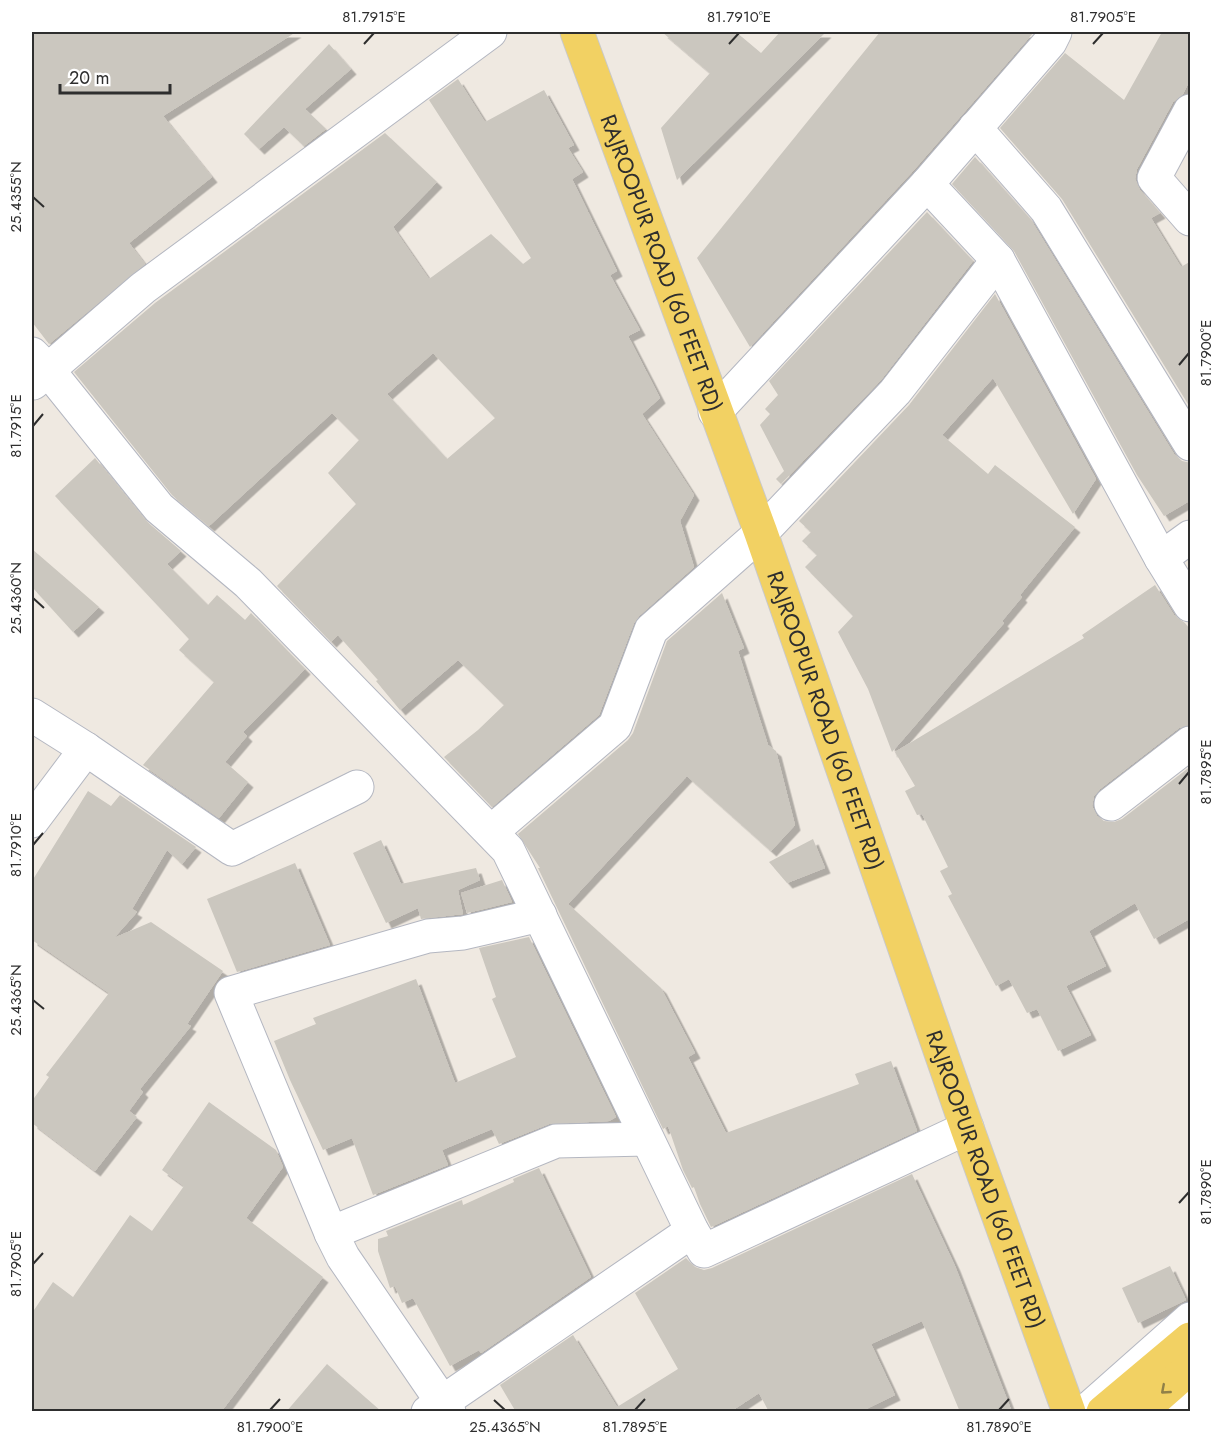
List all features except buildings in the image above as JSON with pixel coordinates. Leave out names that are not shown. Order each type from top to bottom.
[{"type":"main road","name":"RAJROOPUR ROAD (60 FEET RD)","points":[[577,32],[761,533],[967,1128],[1069,1412]]},
{"type":"main road","points":[[1103,1412],[1191,1339]]},
{"type":"main road","points":[[1140,1412],[1191,1368]]},
{"type":"street","points":[[490,32],[37,369],[159,508],[248,583],[508,850],[647,1139],[704,1251],[967,1128]]},
{"type":"street","points":[[715,412],[927,184],[1050,42],[1055,32]]},
{"type":"street","points":[[1191,111],[1154,178],[1191,219]]},
{"type":"street","points":[[975,128],[1046,209],[1191,444]]},
{"type":"street","points":[[927,184],[998,260],[1161,558],[1191,605]]},
{"type":"street","points":[[490,832],[615,726],[651,630],[761,533],[895,392],[998,260]]},
{"type":"street","points":[[1161,558],[1191,537]]},
{"type":"street","points":[[32,715],[86,749],[232,849],[357,787]]},
{"type":"street","points":[[1111,804],[1191,743]]},
{"type":"street","points":[[32,821],[86,749]]},
{"type":"street","points":[[540,915],[463,933],[428,936],[231,993],[342,1257],[439,1408],[692,1231]]},
{"type":"street","points":[[331,1233],[556,1141],[647,1139]]},
{"type":"street","points":[[1085,1412],[1191,1319]]},
{"type":"street","points":[[1179,1412],[1191,1404]]}]
